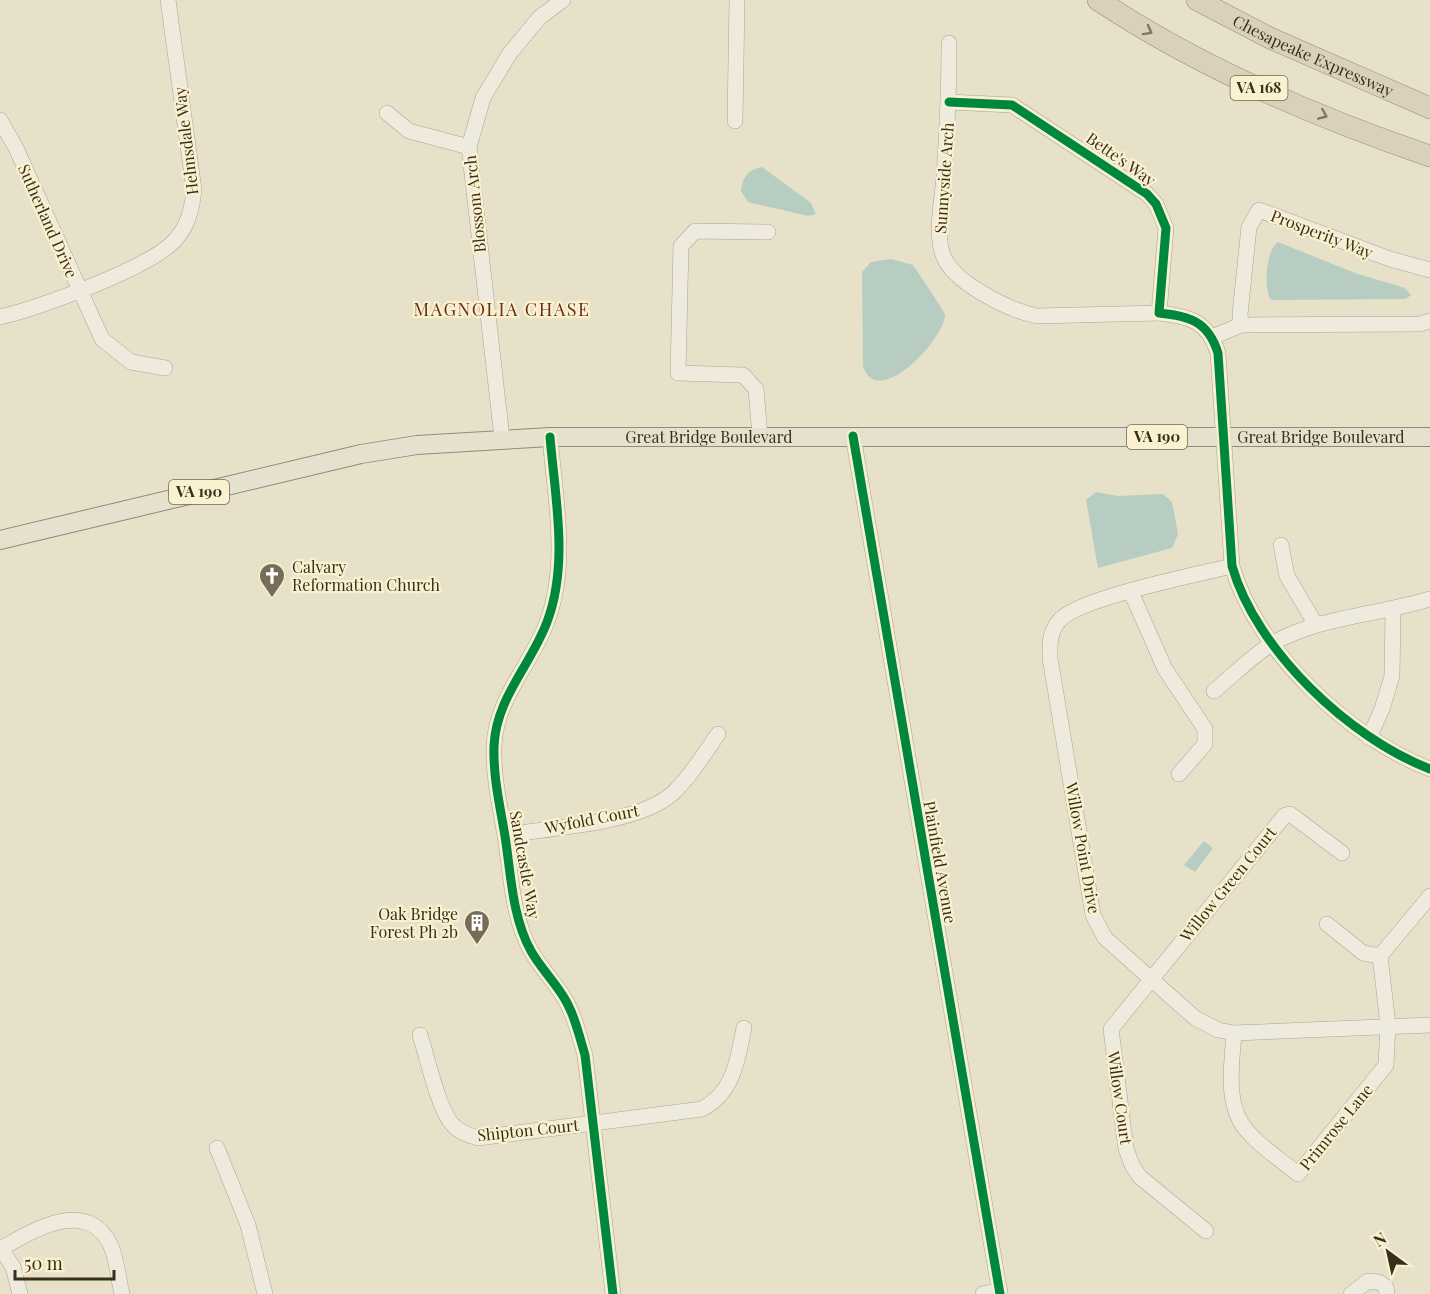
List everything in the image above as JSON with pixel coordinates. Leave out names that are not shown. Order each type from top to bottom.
[{"type":"highway","name":"VA 168","points":[[1098,0],[1129,20],[1251,85],[1388,142],[1430,156]]},
{"type":"highway","name":"Chesapeake Expressway","points":[[1197,0],[1270,38],[1430,108]]},
{"type":"main road","name":"Great Bridge Boulevard","points":[[0,540],[361,454],[417,445],[502,438],[1430,437]]},
{"type":"street","name":"Helmsdale Way","points":[[0,317],[48,303],[162,252],[185,228],[193,206],[192,171],[168,0]]},
{"type":"street","name":"Blossom Arch","points":[[502,438],[469,147],[483,98],[510,53],[540,16],[563,0]]},
{"type":"street","points":[[735,121],[737,0]]},
{"type":"street","name":"Sunnyside Arch","points":[[949,43],[949,102],[940,242],[947,265],[966,283],[1018,312],[1036,316],[1159,313]]},
{"type":"street","name":"Bette's Way","points":[[949,102],[1012,105],[1147,194],[1156,204],[1166,228],[1159,313]]},
{"type":"street","points":[[387,112],[409,131],[469,147]]},
{"type":"street","name":"Sutherland Drive","points":[[0,120],[16,148],[93,326],[107,346],[131,362],[165,368]]},
{"type":"street","name":"Prosperity Way","points":[[1241,325],[1240,314],[1249,227],[1260,210],[1390,259],[1430,270]]},
{"type":"street","points":[[760,436],[756,389],[743,375],[678,373],[681,246],[695,231],[768,232]]},
{"type":"street","points":[[1159,313],[1187,316],[1201,323],[1212,337],[1218,353],[1232,566],[1238,587],[1273,643],[1304,681],[1339,716],[1369,738],[1412,762],[1430,769]]},
{"type":"street","points":[[1212,337],[1241,325],[1419,324],[1430,321]]},
{"type":"street","name":"Plainfield Avenue","points":[[853,436],[1000,1292]]},
{"type":"street","name":"Sandcastle Way","points":[[550,437],[559,564],[556,592],[548,621],[536,648],[508,692],[499,717],[494,744],[494,771],[520,927],[532,952],[564,998],[577,1026],[585,1055],[613,1294]]},
{"type":"street","points":[[1281,546],[1287,576],[1316,625]]},
{"type":"street","name":"Willow Point Drive","points":[[1232,566],[1083,604],[1061,618],[1050,636],[1050,658],[1093,915],[1105,938],[1149,980],[1195,1018],[1218,1030],[1234,1033],[1430,1025]]},
{"type":"street","points":[[1131,592],[1165,669],[1205,729],[1205,744],[1179,774]]},
{"type":"street","points":[[1214,691],[1273,643],[1316,625],[1430,599]]},
{"type":"street","points":[[1369,738],[1382,710],[1392,676],[1393,609]]},
{"type":"street","name":"Wyfold Court","points":[[505,835],[633,815],[654,807],[680,785],[718,734]]},
{"type":"street","name":"Willow Green Court","points":[[1149,980],[1285,815],[1290,814],[1298,818],[1342,853]]},
{"type":"street","points":[[1388,1025],[1380,956],[1430,896]]},
{"type":"street","points":[[1327,924],[1363,953],[1380,956]]},
{"type":"street","name":"Willow Court","points":[[1149,980],[1111,1029],[1126,1149],[1132,1167],[1140,1177],[1206,1231]]},
{"type":"street","name":"Primrose Lane","points":[[1234,1033],[1231,1076],[1232,1095],[1237,1114],[1247,1132],[1298,1174],[1386,1065],[1388,1025]]},
{"type":"street","name":"Shipton Court","points":[[420,1035],[445,1113],[453,1125],[464,1134],[478,1138],[594,1122],[691,1112],[711,1104],[724,1093],[733,1078],[744,1028]]},
{"type":"street","points":[[217,1148],[248,1225],[265,1294]]},
{"type":"street","points":[[20,1294],[13,1267],[0,1248],[58,1221],[83,1221],[101,1231],[110,1243],[122,1294]]},
{"type":"street","points":[[1351,1294],[1368,1281],[1379,1282],[1386,1287],[1387,1294]]},
{"type":"street","points":[[983,1294],[1000,1292]]},
{"type":"shaded area","points":[[762,167],[811,203],[816,214],[808,216],[748,202],[741,191],[743,181],[747,174]]},
{"type":"shaded area","points":[[1278,242],[1355,273],[1405,288],[1411,295],[1406,299],[1271,300],[1267,287],[1268,261]]},
{"type":"shaded area","points":[[891,259],[913,265],[945,315],[934,340],[922,354],[909,367],[882,381],[871,378],[863,366],[862,272],[871,262]]},
{"type":"shaded area","points":[[1096,492],[1118,496],[1163,494],[1172,502],[1178,534],[1172,548],[1098,568],[1086,500]]},
{"type":"shaded area","points":[[1204,841],[1213,848],[1195,872],[1184,865]]},
{"type":"cycle path","points":[[949,102],[1012,105],[1147,194],[1156,204],[1166,228],[1159,313],[1179,316],[1196,322],[1209,334],[1218,353],[1232,566],[1244,598],[1262,629],[1284,659],[1338,713],[1368,736],[1399,755],[1430,769]]},
{"type":"cycle path","points":[[853,436],[1000,1294]]},
{"type":"cycle path","points":[[550,437],[559,530],[554,600],[540,638],[501,712],[494,746],[495,769],[513,895],[520,924],[538,963],[567,1003],[585,1055],[613,1294]]},
{"type":"place","name":"Calvary Reformation Church","points":[[272,599]]},
{"type":"place","name":"Oak Bridge Forest Ph 2b","points":[[477,946]]},
{"type":"district","name":"MAGNOLIA CHASE","points":[[502,310]]}]
